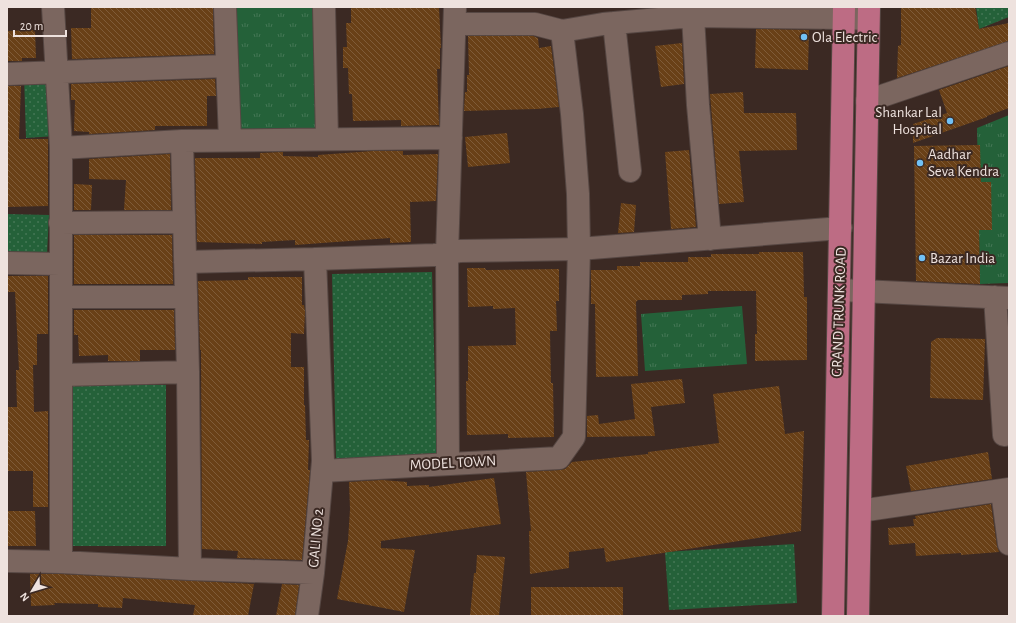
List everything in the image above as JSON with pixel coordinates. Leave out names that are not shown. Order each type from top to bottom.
[{"type":"highway","name":"GRAND TRUNK ROAD","points":[[833,616],[844,12]]},
{"type":"highway","name":"GRAND TRUNK ROAD","points":[[858,616],[868,13]]},
{"type":"street","points":[[53,7],[61,148],[61,562]]},
{"type":"street","points":[[225,7],[230,140]]},
{"type":"street","points":[[324,7],[327,139]]},
{"type":"street","points":[[448,464],[447,254],[455,15],[535,24],[562,31],[606,18],[844,12],[868,13]]},
{"type":"street","points":[[693,16],[698,105],[710,239]]},
{"type":"street","points":[[606,18],[630,171]]},
{"type":"street","points":[[562,31],[576,157],[579,249]]},
{"type":"street","points":[[867,101],[1009,53]]},
{"type":"street","points":[[7,74],[227,66]]},
{"type":"street","points":[[61,148],[182,141],[451,138]]},
{"type":"street","points":[[182,141],[188,372],[190,569]]},
{"type":"street","points":[[60,223],[184,222]]},
{"type":"street","points":[[185,262],[447,254],[459,251],[579,249],[841,228]]},
{"type":"street","name":"MODEL TOWN","points":[[322,466],[448,464],[559,458],[574,437],[579,249]]},
{"type":"street","name":"GALI NO 2","points":[[307,616],[313,573],[322,466],[315,259]]},
{"type":"street","points":[[7,263],[60,264]]},
{"type":"street","points":[[840,290],[1002,298],[1004,435]]},
{"type":"street","points":[[61,297],[186,297]]},
{"type":"street","points":[[61,375],[188,372]]},
{"type":"street","points":[[860,512],[1006,490],[1009,544]]},
{"type":"street","points":[[7,561],[313,573]]},
{"type":"green space","points":[[232,7],[314,7],[320,128],[239,131]]},
{"type":"green space","points":[[976,7],[1009,7],[1009,17],[979,29]]},
{"type":"green space","points":[[53,75],[56,136],[26,138],[24,76]]},
{"type":"green space","points":[[1009,115],[1009,283],[980,284],[977,128]]},
{"type":"green space","points":[[7,214],[49,215],[47,255],[7,254]]},
{"type":"green space","points":[[432,272],[437,459],[336,461],[332,274]]},
{"type":"green space","points":[[742,306],[747,364],[645,371],[641,314]]},
{"type":"green space","points":[[67,385],[166,385],[166,546],[67,546]]},
{"type":"green space","points":[[794,544],[797,603],[669,610],[665,552]]},
{"type":"building","points":[[91,7],[213,7],[214,54],[72,59],[71,28],[91,28]]},
{"type":"building","points":[[351,7],[439,7],[441,48],[440,69],[437,69],[439,125],[401,126],[401,120],[353,121],[352,94],[349,94],[348,68],[343,68],[343,47],[347,47],[346,23],[351,23]]},
{"type":"building","points":[[901,7],[975,7],[979,29],[1009,23],[1009,41],[897,78],[898,46],[901,45]]},
{"type":"building","points":[[756,29],[809,30],[808,70],[755,68]]},
{"type":"building","points":[[35,30],[36,58],[22,58],[22,61],[7,61],[7,31]]},
{"type":"building","points":[[468,36],[533,36],[538,38],[539,48],[551,46],[559,107],[464,111],[465,92],[467,92],[467,75],[469,75]]},
{"type":"building","points":[[682,43],[684,84],[661,87],[655,46]]},
{"type":"building","points":[[1009,66],[1009,108],[913,143],[913,124],[947,113],[939,90]]},
{"type":"building","points":[[215,79],[216,96],[207,96],[207,126],[155,126],[155,130],[89,134],[89,132],[74,131],[75,100],[71,100],[71,84]]},
{"type":"building","points":[[7,86],[21,86],[19,139],[48,139],[48,206],[7,207]]},
{"type":"building","points":[[743,92],[744,113],[796,113],[797,150],[739,151],[744,202],[719,204],[710,94]]},
{"type":"building","points":[[507,133],[510,163],[468,167],[465,137]]},
{"type":"building","points":[[980,145],[981,182],[991,182],[992,230],[979,230],[980,284],[916,281],[914,146]]},
{"type":"building","points":[[689,150],[696,227],[671,229],[665,152]]},
{"type":"building","points":[[373,151],[403,151],[403,155],[438,154],[436,201],[410,202],[411,242],[390,243],[390,238],[295,245],[295,240],[262,242],[262,244],[197,242],[195,158],[260,158],[260,153],[283,152],[283,156],[318,157],[318,155]]},
{"type":"building","points":[[170,154],[171,210],[124,210],[126,180],[89,179],[89,159]]},
{"type":"building","points":[[74,184],[92,185],[91,210],[74,210]]},
{"type":"building","points":[[621,203],[636,205],[634,232],[618,233]]},
{"type":"building","points":[[74,235],[172,235],[173,284],[74,284]]},
{"type":"building","points":[[759,252],[803,252],[804,297],[807,297],[807,360],[755,361],[755,334],[757,334],[756,291],[708,291],[708,294],[682,295],[682,300],[638,300],[636,302],[638,376],[596,377],[595,304],[591,304],[591,270],[617,270],[617,266],[640,266],[640,262],[688,262],[688,257],[711,257],[711,254],[759,254]]},
{"type":"building","points":[[467,268],[485,268],[486,270],[559,269],[559,301],[556,301],[557,331],[550,331],[554,437],[508,438],[508,434],[467,435],[466,381],[468,381],[468,346],[516,345],[515,308],[493,309],[493,306],[468,307]]},
{"type":"building","points":[[7,276],[48,276],[48,334],[37,334],[37,365],[33,365],[34,412],[48,411],[48,507],[33,507],[33,471],[7,471],[7,407],[17,407],[16,370],[19,370],[15,292],[7,292]]},
{"type":"building","points":[[248,277],[302,277],[302,305],[304,305],[305,311],[304,334],[291,333],[291,367],[304,367],[306,440],[309,440],[308,470],[310,470],[302,560],[237,558],[238,551],[202,549],[201,350],[198,281],[248,280]]},
{"type":"building","points":[[74,310],[174,310],[175,350],[140,350],[140,361],[108,361],[108,355],[79,356],[78,335],[74,335]]},
{"type":"building","points":[[937,338],[985,339],[983,400],[930,398],[931,342]]},
{"type":"building","points":[[682,379],[685,403],[651,407],[655,436],[587,437],[587,416],[598,415],[599,424],[635,419],[631,384]]},
{"type":"building","points":[[779,386],[785,434],[804,431],[801,531],[606,562],[604,548],[569,552],[569,568],[530,574],[529,531],[531,531],[526,472],[560,470],[565,469],[572,462],[648,454],[648,452],[719,443],[713,394]]},
{"type":"building","points":[[988,452],[992,479],[911,491],[906,466]]},
{"type":"building","points":[[494,478],[501,524],[381,541],[381,548],[415,550],[404,612],[337,599],[348,541],[350,509],[349,482],[382,480],[407,482],[407,486],[429,485],[429,487]]},
{"type":"building","points":[[991,504],[999,552],[916,556],[915,543],[889,545],[888,528],[914,526],[913,519],[916,519],[915,516]]},
{"type":"building","points":[[7,511],[35,511],[36,546],[7,546]]},
{"type":"building","points":[[477,555],[505,557],[499,616],[470,616]]},
{"type":"building","points":[[30,574],[61,574],[254,584],[248,616],[193,616],[195,605],[123,598],[122,608],[98,607],[98,604],[54,603],[55,605],[31,606]]},
{"type":"building","points":[[282,584],[299,585],[295,616],[276,616]]},
{"type":"building","points":[[531,587],[623,587],[623,616],[531,616]]},
{"type":"place","name":"Ola Electric","points":[[804,37]]},
{"type":"place","name":"Shankar Lal Hospital","points":[[950,121]]},
{"type":"place","name":"Aadhar Seva Kendra","points":[[920,163]]},
{"type":"place","name":"Bazar India","points":[[922,258]]}]
